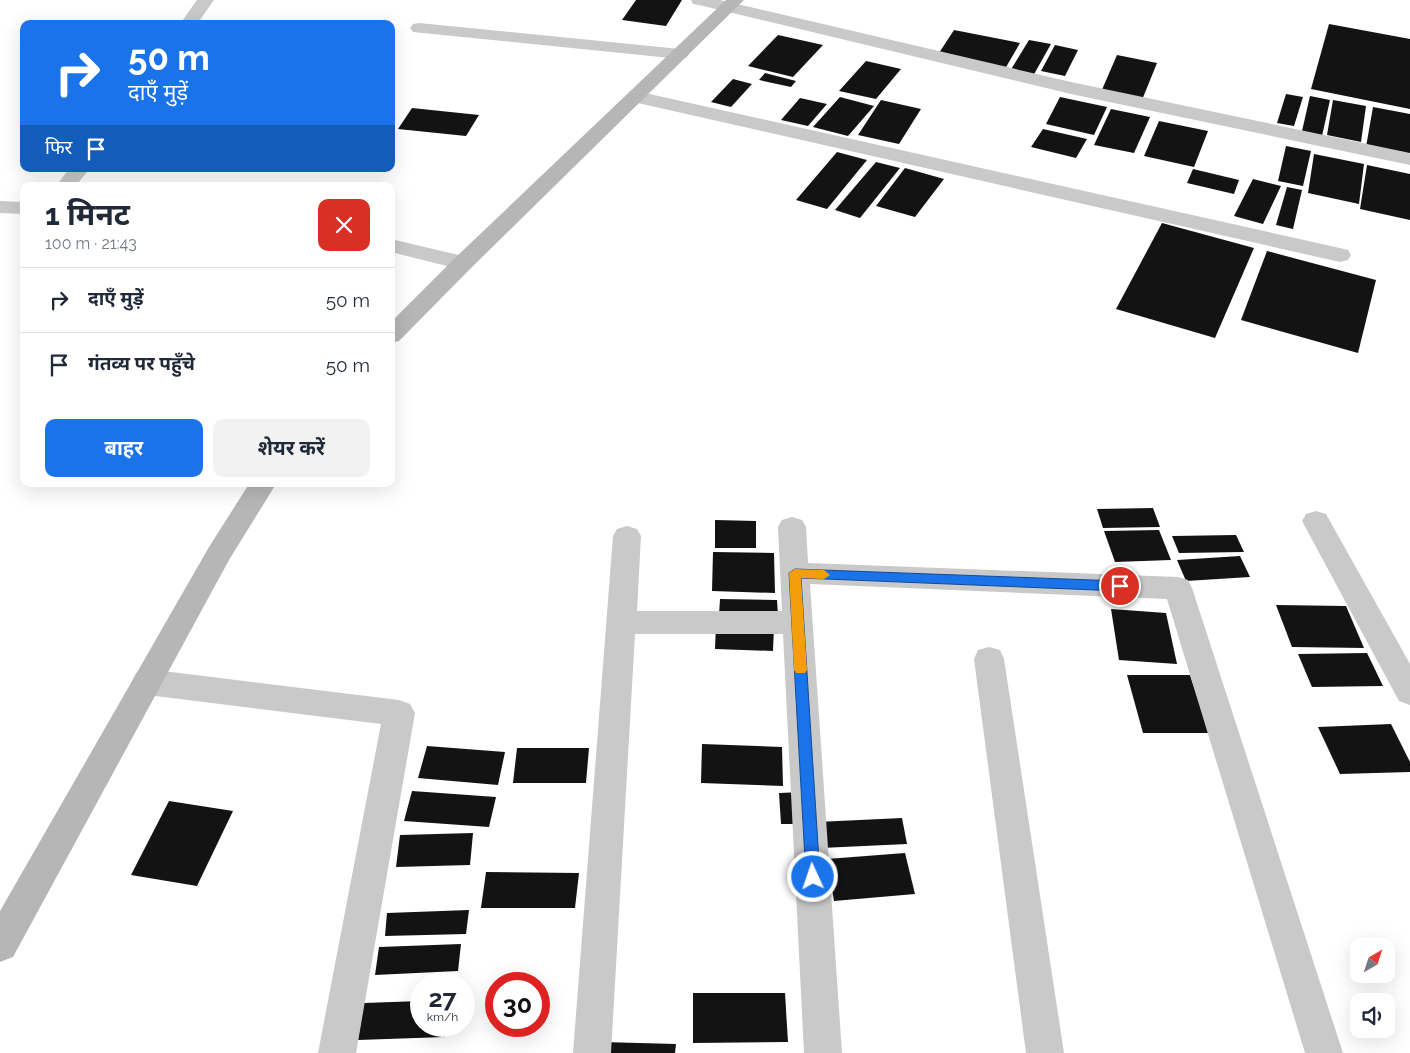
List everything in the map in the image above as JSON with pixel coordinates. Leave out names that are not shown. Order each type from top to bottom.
[{"type":"main road","points":[[395,332],[732,4]]},
{"type":"main road","points":[[0,945],[218,554],[261,487]]},
{"type":"street","points":[[191,20],[206,0]]},
{"type":"street","points":[[699,0],[732,4],[1071,88],[1410,159]]},
{"type":"street","points":[[419,28],[680,54]]},
{"type":"street","points":[[636,96],[1340,255]]},
{"type":"street","points":[[69,182],[77,172]]},
{"type":"street","points":[[0,207],[20,208]]},
{"type":"street","points":[[395,246],[464,263]]},
{"type":"street","points":[[1316,521],[1410,692]]},
{"type":"street","points":[[792,527],[823,1053]]},
{"type":"street","points":[[592,1053],[627,536]]},
{"type":"street","points":[[795,573],[1178,588],[1324,1053]]},
{"type":"street","points":[[621,622],[798,622]]},
{"type":"street","points":[[989,659],[1045,1053]]},
{"type":"street","points":[[147,682],[400,713],[337,1053]]},
{"type":"building","points":[[636,0],[682,0],[666,26],[622,20]]},
{"type":"building","points":[[1329,24],[1410,39],[1410,109],[1311,89]]},
{"type":"building","points":[[954,30],[1020,43],[1005,69],[937,56]]},
{"type":"building","points":[[778,35],[823,45],[793,77],[748,66]]},
{"type":"building","points":[[1029,40],[1051,44],[1033,76],[1010,71]]},
{"type":"building","points":[[1055,45],[1078,50],[1065,76],[1041,71]]},
{"type":"building","points":[[1117,55],[1157,63],[1142,100],[1101,92]]},
{"type":"building","points":[[866,61],[901,69],[876,99],[839,91]]},
{"type":"building","points":[[765,73],[796,81],[791,87],[759,80]]},
{"type":"building","points":[[733,79],[752,84],[731,107],[711,102]]},
{"type":"building","points":[[1286,94],[1303,97],[1294,126],[1277,123]]},
{"type":"building","points":[[1310,96],[1330,100],[1322,136],[1302,131]]},
{"type":"building","points":[[840,97],[874,106],[848,136],[813,127]]},
{"type":"building","points":[[1060,97],[1107,107],[1094,135],[1046,124]]},
{"type":"building","points":[[800,98],[827,104],[808,126],[781,120]]},
{"type":"building","points":[[881,100],[921,109],[899,144],[858,135]]},
{"type":"building","points":[[1333,100],[1366,106],[1361,142],[1327,135]]},
{"type":"building","points":[[1373,107],[1410,114],[1410,156],[1366,147]]},
{"type":"building","points":[[412,108],[479,115],[466,136],[398,129]]},
{"type":"building","points":[[1111,109],[1150,117],[1134,153],[1094,145]]},
{"type":"building","points":[[1159,121],[1208,131],[1194,167],[1144,156]]},
{"type":"building","points":[[1043,129],[1087,139],[1076,158],[1031,147]]},
{"type":"building","points":[[1286,146],[1311,151],[1303,186],[1278,181]]},
{"type":"building","points":[[837,152],[867,160],[827,209],[796,200]]},
{"type":"building","points":[[1314,154],[1364,164],[1359,204],[1308,193]]},
{"type":"building","points":[[876,162],[900,168],[860,218],[835,210]]},
{"type":"building","points":[[1367,165],[1410,174],[1410,220],[1360,209]]},
{"type":"building","points":[[905,168],[944,179],[915,217],[876,206]]},
{"type":"building","points":[[1193,169],[1239,180],[1234,194],[1187,183]]},
{"type":"building","points":[[1253,179],[1281,186],[1263,224],[1234,216]]},
{"type":"building","points":[[1287,187],[1302,190],[1293,229],[1276,225]]},
{"type":"building","points":[[1162,223],[1254,248],[1215,338],[1116,309]]},
{"type":"building","points":[[1267,251],[1376,280],[1358,353],[1241,320]]},
{"type":"building","points":[[1153,508],[1160,527],[1103,528],[1097,509]]},
{"type":"building","points":[[715,520],[756,521],[756,548],[715,548]]},
{"type":"building","points":[[1159,530],[1171,560],[1115,562],[1104,531]]},
{"type":"building","points":[[1236,535],[1244,552],[1179,553],[1172,536]]},
{"type":"building","points":[[713,552],[774,553],[775,593],[712,591]]},
{"type":"building","points":[[1240,556],[1250,577],[1186,581],[1177,560]]},
{"type":"building","points":[[720,599],[777,600],[778,616],[719,615]]},
{"type":"building","points":[[1276,605],[1346,606],[1364,648],[1292,647]]},
{"type":"building","points":[[1111,609],[1166,613],[1177,664],[1119,660]]},
{"type":"building","points":[[716,625],[774,627],[773,651],[715,649]]},
{"type":"building","points":[[1367,653],[1383,686],[1312,687],[1298,654]]},
{"type":"building","points":[[1127,675],[1190,675],[1209,733],[1143,733]]},
{"type":"building","points":[[1391,724],[1410,762],[1410,772],[1340,774],[1318,727]]},
{"type":"building","points":[[702,744],[782,747],[783,786],[701,783]]},
{"type":"building","points":[[427,746],[505,752],[498,785],[418,778]]},
{"type":"building","points":[[517,748],[589,748],[586,783],[513,783]]},
{"type":"building","points":[[412,791],[496,797],[489,827],[404,821]]},
{"type":"building","points":[[803,792],[806,824],[781,824],[779,793]]},
{"type":"building","points":[[169,801],[233,811],[197,886],[131,875]]},
{"type":"building","points":[[902,818],[907,844],[821,848],[817,822]]},
{"type":"building","points":[[473,833],[470,865],[396,867],[400,835]]},
{"type":"building","points":[[905,853],[915,894],[834,901],[827,859]]},
{"type":"building","points":[[486,872],[579,873],[575,908],[481,908]]},
{"type":"building","points":[[469,910],[466,934],[385,936],[387,913]]},
{"type":"building","points":[[461,944],[458,971],[375,975],[379,947]]},
{"type":"building","points":[[693,993],[785,993],[788,1042],[693,1043]]},
{"type":"building","points":[[410,1001],[410,1037],[445,1037],[358,1040],[364,1003]]},
{"type":"building","points":[[602,1042],[676,1044],[675,1053],[600,1053]]},
{"type":"slow traffic","points":[[800,670],[795,573],[824,575]]},
{"type":"route","points":[[813,877],[795,573],[1120,586]]}]
